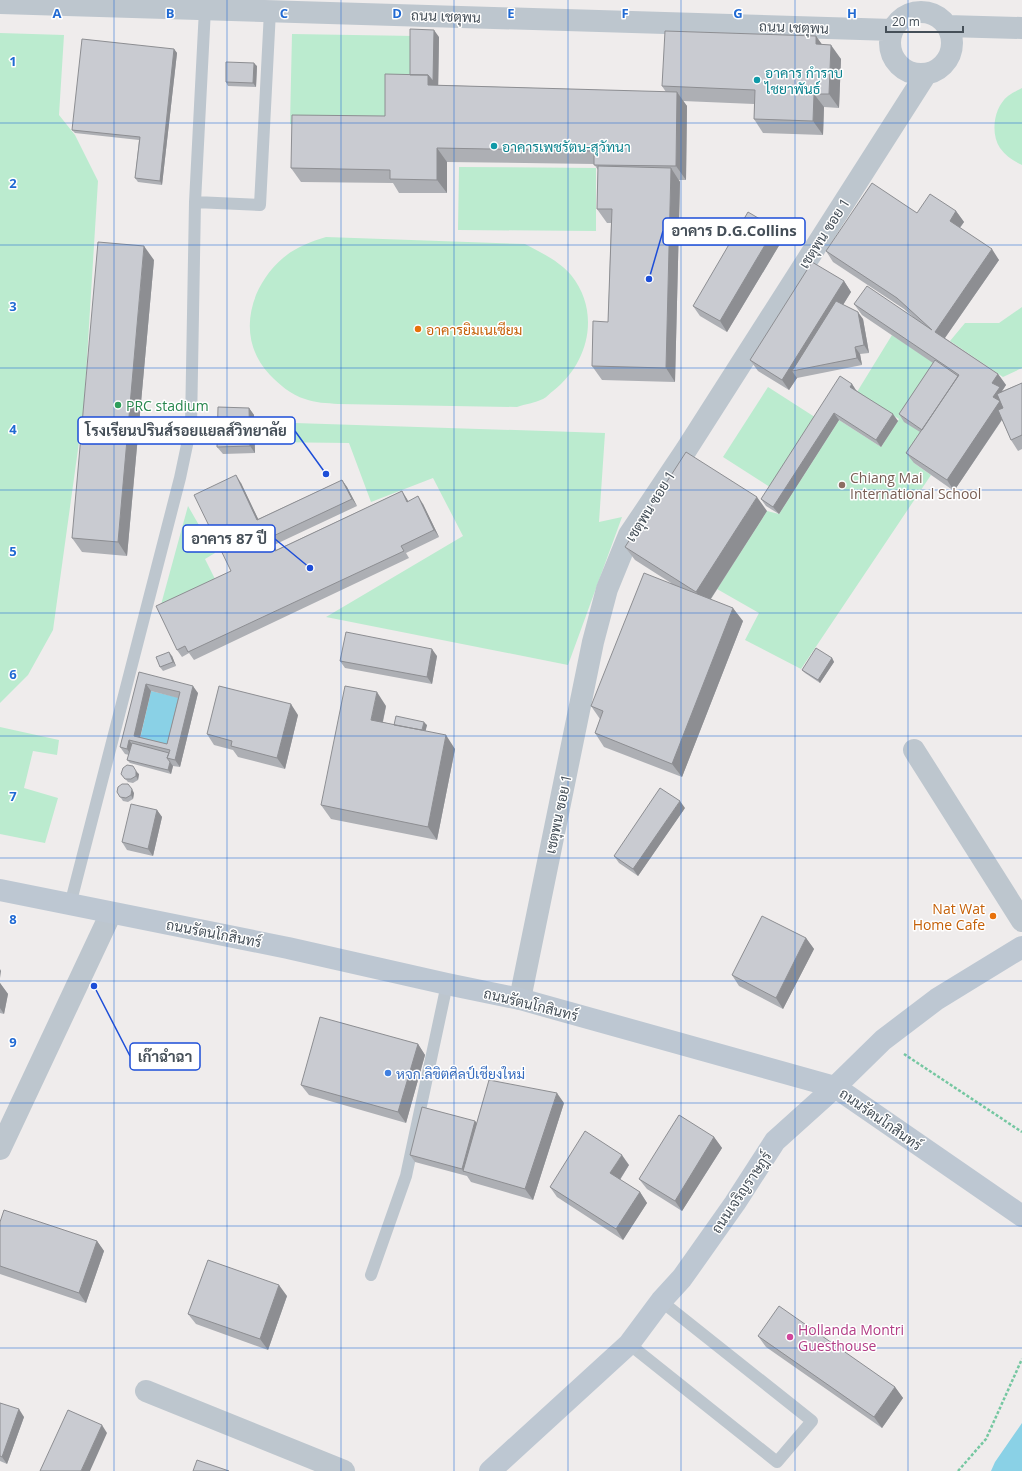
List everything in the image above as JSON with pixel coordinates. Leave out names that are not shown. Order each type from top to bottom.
[{"type":"street","name":"ถนน เชตุพน","points":[[0,3],[893,30]]},
{"type":"street","points":[[917,12],[937,16],[950,31],[952,51],[948,60],[941,68],[932,73],[911,73],[902,68],[895,60],[890,50],[890,40],[893,30],[899,21],[907,15],[917,12]]},
{"type":"street","points":[[947,26],[1022,28]]},
{"type":"street","name":"เชตุพน ซอย 1","points":[[520,999],[593,642],[607,589],[629,535],[686,450],[926,74]]},
{"type":"street","points":[[914,750],[1022,921]]},
{"type":"street","name":"ถนนรัตนโกสินทร์","points":[[0,890],[288,948],[520,999],[835,1087],[1022,1216]]},
{"type":"street","points":[[0,1148],[111,913]]},
{"type":"street","name":"ถนนเจริญราษฎร์","points":[[490,1471],[629,1344],[661,1301],[682,1278],[731,1209],[775,1141],[835,1087],[883,1040],[936,999],[1022,947]]},
{"type":"street","points":[[146,1391],[344,1471]]},
{"type":"lane","points":[[70,905],[178,485],[191,426],[195,202],[205,9]]},
{"type":"lane","points":[[195,202],[260,205],[270,11]]},
{"type":"lane","points":[[371,1275],[406,1176],[447,984]]},
{"type":"lane","points":[[629,1344],[778,1462],[812,1421],[661,1301]]},
{"type":"path","points":[[883,1040],[1022,1132]]},
{"type":"path","points":[[958,1471],[986,1439],[1022,1359]]},
{"type":"green space","points":[[0,33],[64,35],[59,115],[75,135],[98,181],[84,406],[53,630],[28,675],[0,703]]},
{"type":"green space","points":[[292,34],[415,36],[415,88],[395,126],[290,124]]},
{"type":"green space","points":[[1022,88],[1022,165],[1010,158],[1000,148],[994,128],[999,107],[1003,101]]},
{"type":"green space","points":[[459,167],[596,168],[596,231],[458,230]]},
{"type":"green space","name":"อาคารยิมเนเซียม","points":[[326,237],[525,244],[550,258],[566,270],[580,289],[586,305],[588,321],[587,336],[582,352],[575,366],[565,379],[547,396],[540,400],[517,407],[338,404],[317,402],[300,397],[290,392],[277,382],[259,361],[253,346],[250,331],[251,315],[261,284],[271,270],[283,258],[298,248]]},
{"type":"green space","points":[[1022,307],[1022,368],[1003,377],[950,341],[965,323],[999,323]]},
{"type":"green space","points":[[892,335],[940,367],[930,439],[914,463],[931,475],[801,669],[745,640],[759,613],[717,589],[767,511],[779,514],[839,420],[881,447],[899,419],[857,392]]},
{"type":"green space","points":[[768,387],[821,421],[776,491],[723,457]]},
{"type":"green space","points":[[264,422],[605,433],[599,522],[622,517],[568,665],[326,617],[463,536],[433,478],[371,502],[349,443],[263,442]]},
{"type":"green space","points":[[188,506],[215,553],[205,559],[218,585],[159,612]]},
{"type":"green space","points":[[0,727],[59,740],[57,755],[33,751],[24,788],[58,798],[45,843],[0,834]]},
{"type":"water","points":[[151,691],[185,699],[172,751],[139,743]]},
{"type":"water","points":[[1022,1423],[1022,1471],[991,1471],[995,1462]]},
{"type":"building","points":[[410,29],[434,30],[433,81],[428,75],[410,75]]},
{"type":"building","name":"อาคาร กำราบ ไชยาพันธ์","points":[[665,31],[816,36],[816,44],[831,45],[829,94],[814,94],[813,121],[754,119],[755,90],[662,86]]},
{"type":"building","points":[[82,39],[174,49],[160,181],[135,178],[140,137],[72,130]]},
{"type":"building","points":[[226,62],[254,63],[253,83],[226,82]]},
{"type":"building","name":"อาคารเพชรัตน-สุวัทนา","points":[[385,74],[428,75],[428,85],[677,92],[676,166],[594,165],[594,151],[437,148],[437,180],[390,179],[390,170],[291,168],[292,115],[385,116]]},
{"type":"building","points":[[598,166],[671,168],[666,368],[592,366],[593,321],[608,322],[612,209],[597,209]]},
{"type":"building","points":[[872,183],[917,213],[930,194],[956,211],[950,221],[992,249],[935,332],[998,374],[992,383],[1000,387],[993,397],[1000,401],[947,480],[906,453],[959,375],[854,304],[867,286],[932,330],[897,298],[826,251]]},
{"type":"building","points":[[748,212],[775,228],[720,321],[693,306]]},
{"type":"building","name":"PRC stadium","points":[[98,242],[144,246],[118,542],[72,538]]},
{"type":"building","points":[[812,262],[844,281],[782,380],[750,360]]},
{"type":"building","points":[[836,301],[858,312],[864,345],[855,347],[857,358],[792,371]]},
{"type":"building","points":[[935,360],[958,376],[922,430],[899,414]]},
{"type":"building","points":[[840,376],[852,384],[850,387],[893,414],[876,440],[834,413],[773,507],[761,499]]},
{"type":"building","points":[[1022,383],[1022,435],[1011,440],[998,410],[1003,408],[997,394]]},
{"type":"building","points":[[218,407],[249,408],[250,446],[217,447]]},
{"type":"building","points":[[686,452],[757,497],[696,592],[625,547]]},
{"type":"building","points":[[236,475],[257,520],[342,480],[352,499],[269,538],[275,551],[402,491],[407,502],[418,496],[434,530],[401,546],[404,551],[188,652],[185,646],[177,650],[156,606],[231,571],[194,495]]},
{"type":"building","points":[[644,573],[733,608],[672,764],[595,733],[603,711],[591,706]]},
{"type":"building","points":[[346,632],[432,649],[427,677],[340,661]]},
{"type":"building","points":[[816,648],[832,658],[818,680],[802,670]]},
{"type":"building","points":[[169,652],[173,662],[160,667],[156,657]]},
{"type":"building","points":[[139,672],[193,686],[175,760],[167,758],[170,750],[129,740],[127,749],[120,747]],"holes":[[[146,684],[180,692],[167,744],[134,736]]]},
{"type":"building","points":[[219,686],[291,704],[277,758],[231,746],[232,741],[207,734]]},
{"type":"building","points":[[345,686],[377,692],[371,720],[446,735],[428,827],[321,805]]},
{"type":"building","points":[[396,716],[424,722],[422,730],[394,725]]},
{"type":"building","points":[[132,743],[169,753],[167,758],[170,762],[168,770],[127,760]]},
{"type":"building","points":[[127,765],[133,766],[136,771],[136,776],[131,779],[125,779],[121,774],[123,768]]},
{"type":"building","points":[[122,784],[128,784],[132,789],[131,795],[126,798],[120,797],[117,792],[118,787]]},
{"type":"building","points":[[660,788],[680,801],[633,869],[614,856]]},
{"type":"building","points":[[131,804],[157,810],[148,849],[122,842]]},
{"type":"building","points":[[762,916],[806,938],[776,998],[732,975]]},
{"type":"building","points":[[320,1017],[418,1044],[398,1112],[301,1085]]},
{"type":"building","points":[[489,1080],[557,1093],[525,1189],[463,1171]]},
{"type":"building","points":[[422,1107],[475,1121],[462,1169],[410,1155]]},
{"type":"building","points":[[679,1115],[714,1137],[675,1201],[639,1179]]},
{"type":"building","points":[[585,1131],[622,1155],[610,1173],[640,1192],[616,1229],[550,1187]]},
{"type":"building","points":[[4,1210],[97,1241],[79,1293],[0,1266],[0,1222]]},
{"type":"building","points":[[208,1260],[279,1285],[260,1339],[188,1314]]},
{"type":"building","points":[[779,1306],[895,1387],[874,1417],[758,1336]]},
{"type":"building","points":[[0,1403],[19,1409],[2,1457],[0,1456]]},
{"type":"building","points":[[68,1410],[102,1425],[81,1471],[40,1471]]},
{"type":"building","points":[[197,1460],[229,1471],[193,1471]]},
{"type":"place","name":"อาคาร กำราบ ไชยาพันธ์","points":[[757,80]]},
{"type":"place","name":"อาคารเพชรัตน-สุวัทนา","points":[[494,146]]},
{"type":"place","name":"อาคาร D.G.Collins","points":[[649,279]]},
{"type":"place","name":"อาคารยิมเนเซียม","points":[[418,329]]},
{"type":"place","name":"PRC stadium","points":[[118,405]]},
{"type":"place","name":"โรงเรียนปรินส์รอยแยลส์วิทยาลัย","points":[[326,474]]},
{"type":"place","name":"Chiang Mai International School","points":[[842,485]]},
{"type":"place","name":"อาคาร 87 ปี","points":[[310,568]]},
{"type":"place","name":"Nat Wat Home Cafe","points":[[993,916]]},
{"type":"place","name":"เก๊าฉำฉา","points":[[94,986]]},
{"type":"place","name":"หจก.ลิขิตศิลป์เชียงใหม่","points":[[388,1073]]},
{"type":"place","name":"Hollanda Montri Guesthouse","points":[[790,1337]]}]
